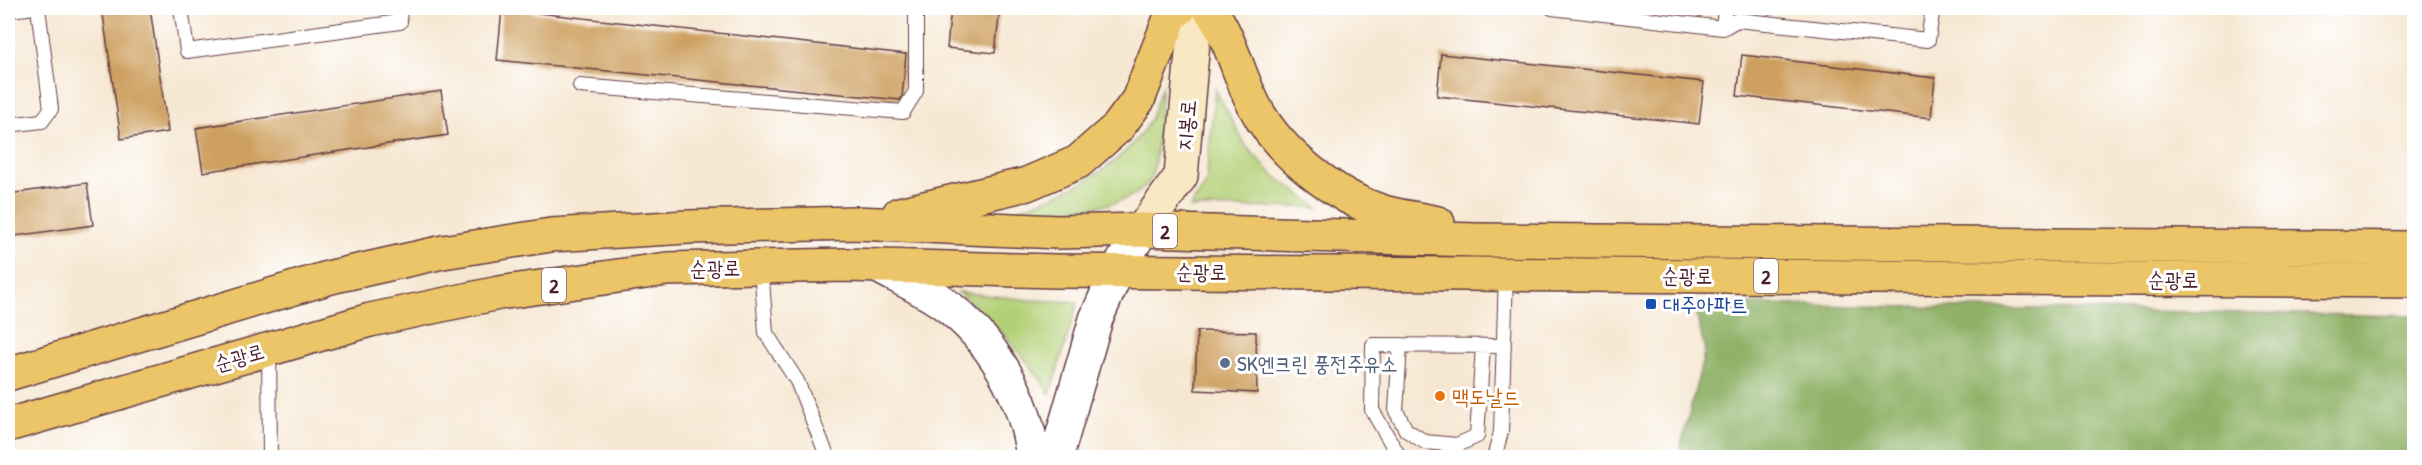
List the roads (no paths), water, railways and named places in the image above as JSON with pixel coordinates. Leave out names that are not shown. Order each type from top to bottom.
[{"type":"main road","points":[[855,223],[1027,184],[1078,162],[1118,127],[1138,100],[1171,16],[1180,8]]},
{"type":"main road","name":"지봉로","points":[[1142,230],[1181,176],[1196,8]]},
{"type":"main road","points":[[1209,8],[1220,23],[1256,110],[1287,151],[1332,190],[1383,212],[1438,223],[1476,240]]},
{"type":"main road","name":"순광로","points":[[8,375],[331,277],[443,252],[551,235],[688,227],[855,223],[1058,232],[1142,230],[1476,240],[2415,248]]},
{"type":"main road","name":"순광로","points":[[8,425],[370,320],[499,292],[667,269],[878,266],[1117,271],[2415,281]]},
{"type":"street","points":[[1056,458],[1094,324],[1117,271],[1142,230]]},
{"type":"street","points":[[878,266],[943,303],[986,343],[1009,379],[1032,442],[1034,458]]},
{"type":"lane","points":[[8,10],[28,8]]},
{"type":"lane","points":[[8,125],[42,121],[51,109],[38,8]]},
{"type":"lane","points":[[181,8],[187,51],[400,22],[398,8]]},
{"type":"lane","points":[[580,86],[903,112],[916,91],[916,8]]},
{"type":"lane","points":[[1552,8],[1723,28],[1737,20],[1928,40],[1933,8]]},
{"type":"lane","points":[[1723,28],[1725,8]]},
{"type":"lane","points":[[761,267],[766,333],[797,381],[828,458]]},
{"type":"lane","points":[[1494,458],[1501,432],[1506,274]]},
{"type":"lane","points":[[1400,458],[1372,410],[1373,345],[1504,346]]},
{"type":"lane","points":[[1400,345],[1396,411],[1406,430],[1425,442],[1457,445],[1477,436],[1483,346]]},
{"type":"lane","points":[[269,349],[270,458]]},
{"type":"place","name":"대주아파트","points":[[1651,304]]},
{"type":"place","name":"SK엔크린 풍전주유소","points":[[1225,363]]},
{"type":"place","name":"맥도날드","points":[[1440,396]]}]
